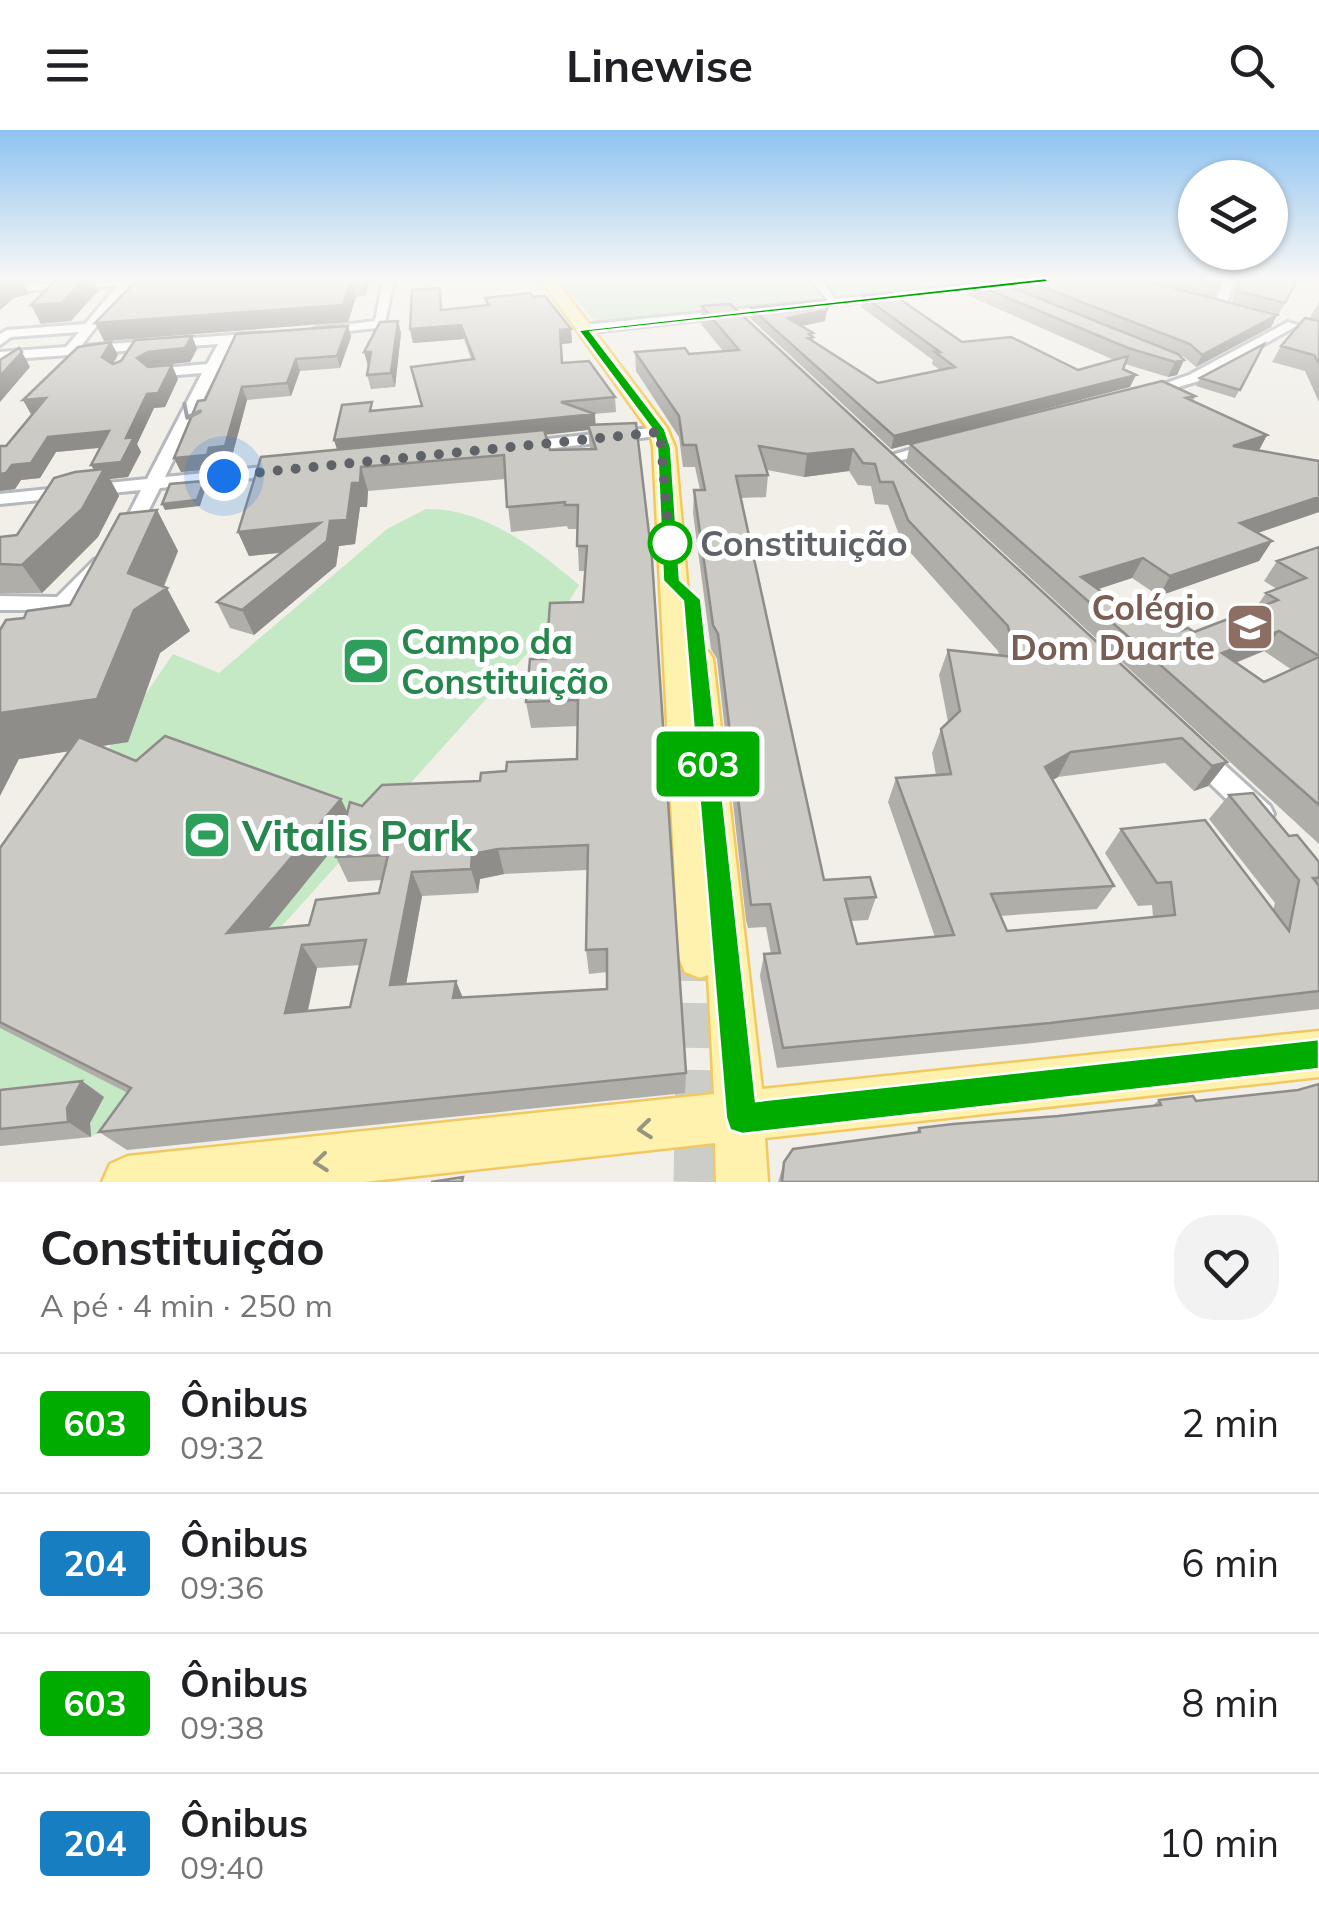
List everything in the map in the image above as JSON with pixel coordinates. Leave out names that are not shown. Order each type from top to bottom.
[{"type":"main road","points":[[583,330],[660,432],[700,958]]},
{"type":"main road","points":[[672,581],[692,599],[742,1118],[742,1182]]},
{"type":"main road","points":[[128,1182],[1319,1054]]},
{"type":"street","points":[[4,337],[77,329]]},
{"type":"street","points":[[70,350],[86,329]]},
{"type":"street","points":[[296,334],[353,329]]},
{"type":"street","points":[[583,330],[597,329]]},
{"type":"street","points":[[1132,397],[1294,329]]},
{"type":"street","points":[[0,356],[70,350],[131,352],[279,336]]},
{"type":"street","points":[[0,669],[132,530],[226,340]]},
{"type":"street","points":[[154,373],[212,368]]},
{"type":"street","points":[[504,448],[660,432]]},
{"type":"street","points":[[886,459],[960,441]]},
{"type":"street","points":[[0,499],[299,469]]},
{"type":"street","points":[[0,603],[57,609]]},
{"type":"street","points":[[0,614],[57,609]]},
{"type":"street","points":[[1173,733],[1275,828]]},
{"type":"green space","name":"Vitalis Park","points":[[426,509],[469,515],[489,523],[527,545],[579,585],[558,619],[255,956],[124,1116],[91,1137],[0,1146],[0,908],[173,654],[219,673],[387,529]]},
{"type":"building","points":[[347,329],[337,356],[296,359],[287,383],[242,387],[225,446],[209,448],[207,455],[174,458],[198,401],[205,400],[236,334]]},
{"type":"building","points":[[376,329],[397,329],[391,373],[367,375],[371,352],[364,352]]},
{"type":"building","points":[[463,329],[570,329],[560,330],[562,363],[589,361],[615,397],[561,402],[595,414],[334,440],[342,405],[372,402],[370,411],[422,406],[411,367],[474,359]]},
{"type":"building","points":[[721,329],[757,329],[1227,762],[1212,766],[1182,738],[1071,752],[1045,767],[1114,886],[991,894],[1007,931],[1175,915],[1171,882],[1157,883],[1121,829],[1205,820],[1289,931],[1299,880],[1229,795],[1253,793],[1289,836],[1297,835],[1319,862],[1319,878],[1313,878],[1319,886],[1319,991],[1050,1023],[783,1048],[764,954],[780,953],[770,904],[751,905],[718,634],[713,625],[694,490],[705,490],[696,445],[683,445],[679,416],[635,352],[685,348],[689,354],[739,350]],"holes":[[[759,446],[807,454],[853,449],[863,463],[875,464],[880,482],[893,482],[908,520],[1008,626],[1015,657],[948,650],[960,711],[941,729],[951,774],[896,778],[954,935],[857,944],[845,899],[876,897],[870,877],[824,880],[736,476],[768,475]]]},
{"type":"building","points":[[775,329],[806,329],[813,333],[808,338],[878,383],[955,367],[935,352],[940,352],[909,329],[943,329],[962,342],[1011,337],[1078,370],[1128,356],[1123,369],[1136,375],[894,436]]},
{"type":"building","points":[[1083,329],[1116,329],[1184,360],[1175,362]]},
{"type":"building","points":[[1152,329],[1251,329],[1202,355],[1190,344]]},
{"type":"building","points":[[1295,329],[1319,329],[1319,364],[1314,355],[1281,346]]},
{"type":"building","points":[[192,336],[185,348],[148,352],[137,358],[148,367],[172,365],[158,393],[147,394],[126,438],[134,437],[121,462],[91,465],[109,431],[48,437],[31,463],[12,465],[0,474],[0,446],[6,446],[46,398],[23,400],[78,347],[111,342],[102,357],[113,364],[121,361],[135,340]]},
{"type":"building","points":[[1264,344],[1240,390],[1200,378]]},
{"type":"building","points":[[19,348],[22,352],[0,376],[0,360]]},
{"type":"building","points":[[1162,381],[1195,396],[1186,398],[1267,435],[1233,446],[1319,461],[1319,497],[1240,523],[1272,541],[1170,576],[1143,558],[1081,577],[1127,610],[1143,604],[1180,631],[1188,628],[1194,632],[1278,600],[1266,593],[1306,578],[1277,561],[1319,547],[1319,656],[1279,631],[1222,653],[1264,682],[1319,657],[1319,805],[910,444]]},
{"type":"building","points":[[636,423],[652,559],[686,1073],[99,1132],[131,1088],[0,1022],[0,848],[79,737],[136,761],[165,736],[341,799],[227,933],[309,925],[316,900],[379,893],[388,855],[336,857],[350,802],[362,806],[382,785],[480,781],[481,773],[506,771],[507,762],[577,759],[578,700],[526,702],[530,659],[546,659],[550,603],[583,602],[587,546],[577,546],[578,505],[565,502],[507,507],[504,455],[361,467],[360,483],[352,483],[347,520],[330,521],[327,541],[242,610],[217,602],[320,523],[238,532],[261,457],[544,430],[550,450],[596,449],[588,425]],"holes":[[[588,845],[586,950],[607,949],[607,989],[453,998],[456,981],[390,985],[412,872],[471,869],[472,854],[498,849]],[[366,940],[350,1007],[285,1013],[302,945]]]},
{"type":"building","points":[[104,469],[82,509],[22,565],[0,564],[0,537],[17,535],[54,478]]},
{"type":"building","points":[[204,481],[197,500],[162,504],[170,484]]},
{"type":"building","points":[[157,510],[128,573],[167,588],[134,610],[97,699],[0,713],[0,630],[6,620],[24,618],[27,611],[70,605],[120,514]]},
{"type":"building","points":[[82,1081],[67,1108],[68,1122],[0,1129],[0,1090]]},
{"type":"building","points":[[1319,1084],[1319,1182],[782,1182],[784,1162],[793,1149],[920,1132],[919,1128],[1161,1105],[1159,1100],[1193,1096],[1196,1101],[1298,1090]]},
{"type":"building","points":[[463,1177],[462,1182],[431,1182]]},
{"type":"tunnel","points":[[696,1182],[700,958]]},
{"type":"bus line","name":"603","points":[[591,329],[583,330],[660,432],[664,447],[672,581],[692,599],[742,1118],[1319,1054]]},
{"type":"place","name":"Constituição","points":[[670,543]]},
{"type":"place","name":"Colégio Dom Duarte","points":[[1250,627]]},
{"type":"place","name":"Campo da Constituição","points":[[366,661]]},
{"type":"place","name":"Vitalis Park","points":[[207,835]]},
{"type":"route","points":[[224,476],[660,432],[670,548],[670,543]]}]
